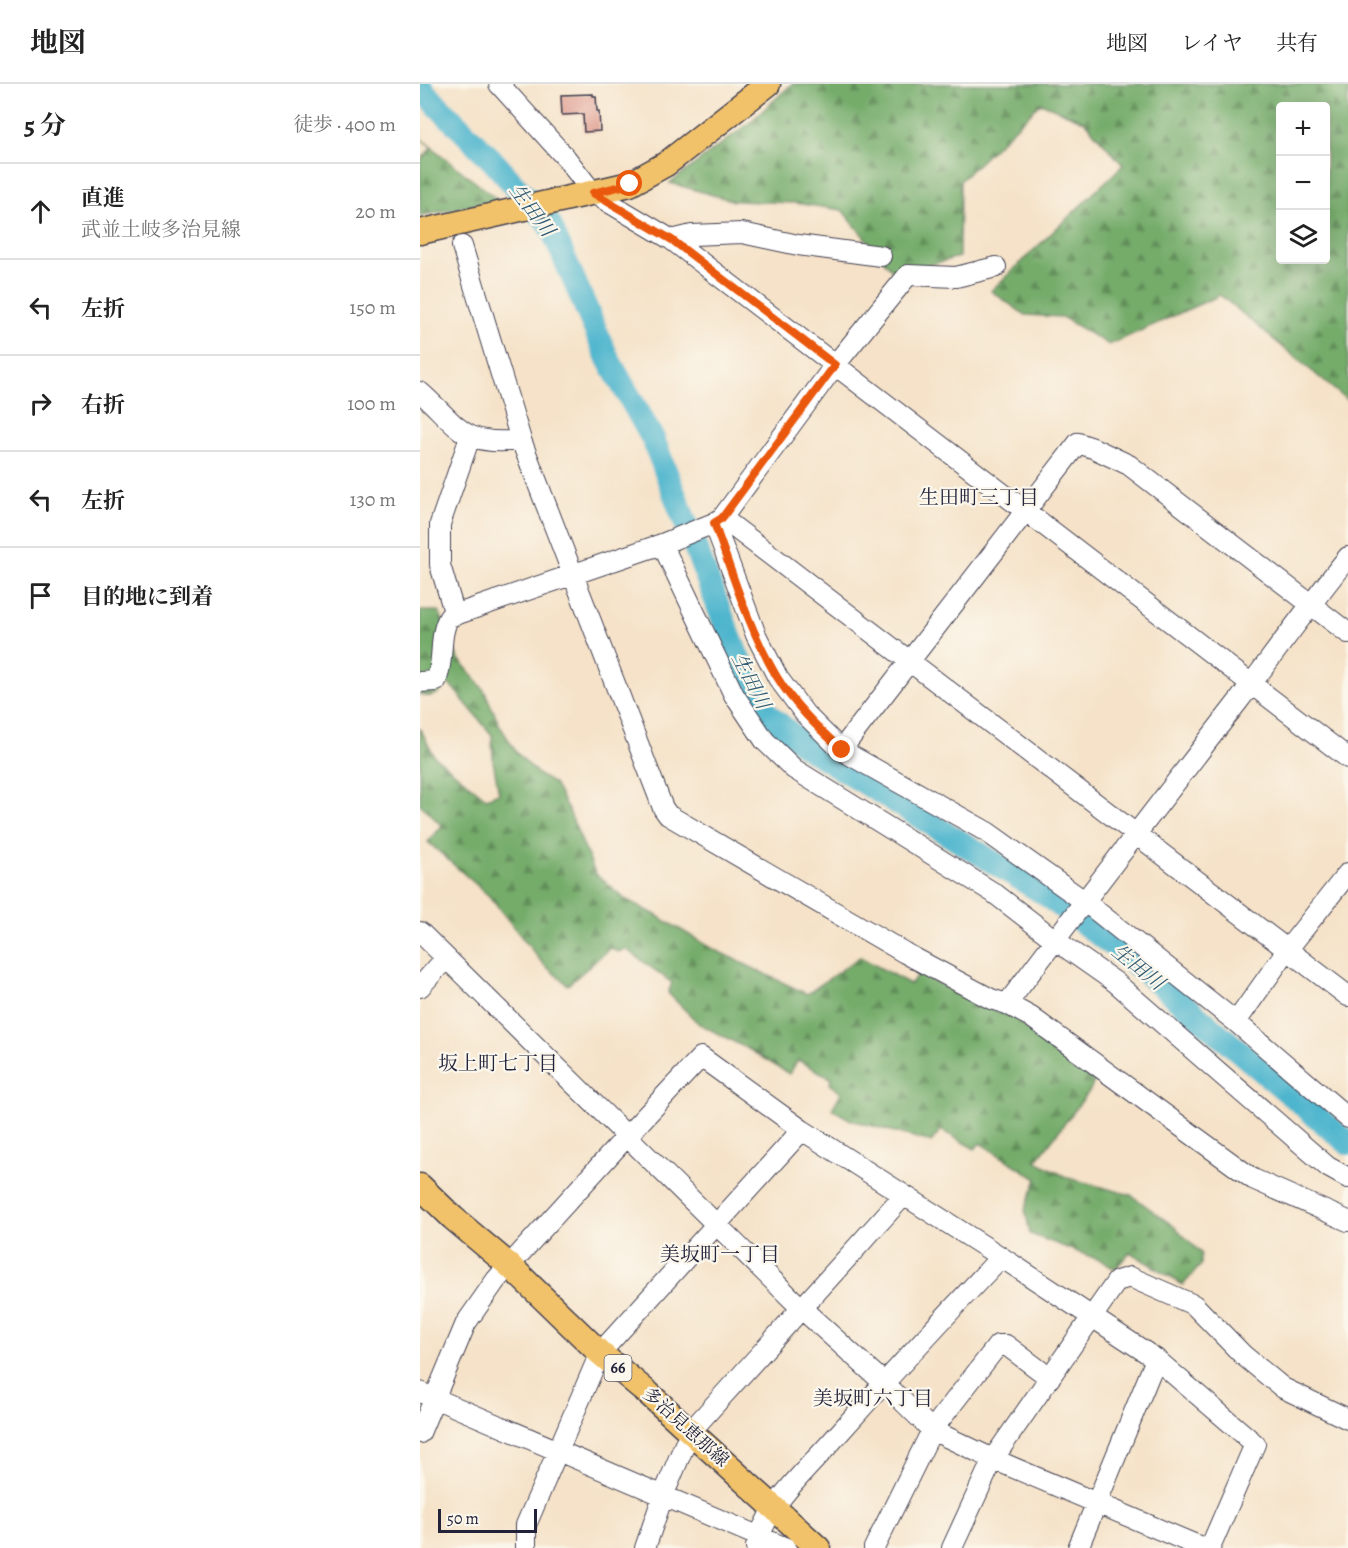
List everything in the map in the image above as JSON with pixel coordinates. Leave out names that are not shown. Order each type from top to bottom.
[{"type":"main road","points":[[420,232],[630,184],[666,164],[768,84]]},
{"type":"main road","name":"多治見恵那線","points":[[420,1186],[453,1218],[510,1266],[600,1353],[818,1548]]},
{"type":"street","points":[[499,84],[566,158],[593,193],[672,240],[1348,758]]},
{"type":"street","points":[[672,240],[692,235],[742,232],[798,245],[881,256]]},
{"type":"street","points":[[462,246],[521,440],[663,808],[668,815],[905,953],[991,999],[1007,1004],[1031,1017],[1252,1179],[1348,1221]]},
{"type":"street","points":[[420,682],[436,681],[441,670],[443,627],[449,617],[662,544],[718,520],[835,365],[908,275],[956,277],[996,267]]},
{"type":"street","points":[[420,392],[451,424],[470,437],[488,440],[521,440]]},
{"type":"street","points":[[455,615],[440,565],[440,524],[470,437]]},
{"type":"street","points":[[842,750],[1078,443],[1129,465],[1348,633]]},
{"type":"street","points":[[718,520],[911,662],[1348,996]]},
{"type":"street","points":[[718,520],[756,635],[778,678],[805,714],[842,750],[987,832],[1084,901],[1236,1022],[1348,1118]]},
{"type":"street","points":[[662,544],[734,695],[765,741],[794,769],[994,893],[1115,982],[1328,1167],[1348,1178]]},
{"type":"street","points":[[1007,1004],[1252,683],[1310,603],[1348,557]]},
{"type":"street","points":[[1236,1022],[1287,950],[1348,873]]},
{"type":"street","points":[[420,932],[801,1308],[932,1430],[993,1459],[1203,1548]]},
{"type":"street","points":[[420,987],[446,958]]},
{"type":"street","points":[[420,1433],[427,1395],[466,1323],[496,1280],[701,1057],[802,1131],[1001,1257],[1156,1359],[1255,1444],[1210,1548]]},
{"type":"street","points":[[526,1548],[526,1525],[600,1353],[802,1131]]},
{"type":"street","points":[[645,1548],[663,1496],[690,1432],[904,1195]]},
{"type":"street","points":[[758,1542],[774,1508],[884,1383],[1001,1257]]},
{"type":"street","points":[[952,1548],[993,1459],[1117,1281],[1130,1278],[1194,1305],[1243,1355],[1283,1388],[1348,1419]]},
{"type":"street","points":[[874,1548],[932,1430],[998,1345],[1006,1345],[1050,1378]]},
{"type":"street","points":[[1078,1548],[1156,1359]]},
{"type":"street","points":[[427,1395],[663,1496],[758,1542],[786,1548]]},
{"type":"green space","points":[[792,84],[1348,84],[1348,401],[1220,295],[1109,345],[1062,317],[1025,315],[991,291],[1123,165],[1084,121],[1041,103],[960,181],[959,257],[895,274],[842,210],[795,203],[734,201],[670,183],[749,123]]},
{"type":"green space","points":[[432,147],[498,200],[420,216],[420,161]]},
{"type":"green space","points":[[420,611],[439,611],[458,658],[484,690],[500,726],[516,752],[539,775],[554,784],[569,811],[595,873],[625,899],[715,950],[807,994],[860,957],[910,984],[919,974],[994,1010],[1023,1020],[1096,1076],[1091,1089],[1036,1161],[1068,1178],[1131,1195],[1176,1228],[1201,1253],[1201,1265],[1183,1285],[1130,1252],[1115,1269],[1102,1261],[1030,1234],[1025,1209],[1037,1179],[980,1143],[975,1149],[941,1130],[931,1142],[851,1120],[832,1109],[841,1093],[830,1084],[831,1078],[798,1060],[789,1074],[750,1050],[699,1024],[668,993],[672,983],[626,949],[618,952],[610,948],[568,985],[543,964],[489,896],[428,842],[442,826],[420,804],[420,728],[434,756],[486,798],[499,793],[493,761],[492,735],[447,683],[436,695],[420,695]]},
{"type":"building","points":[[593,94],[596,96],[597,111],[599,111],[600,131],[584,132],[583,114],[562,115],[561,95]]},
{"type":"waterway","name":"生田川","points":[[420,88],[491,159],[550,225],[608,359],[653,439],[737,655],[767,714],[808,748],[1045,894],[1124,954],[1348,1143]]},
{"type":"district","name":"生田町三丁目","points":[[979,497]]},
{"type":"district","name":"坂上町七丁目","points":[[498,1063]]},
{"type":"district","name":"美坂町一丁目","points":[[720,1254]]},
{"type":"district","name":"美坂町六丁目","points":[[873,1398]]},
{"type":"route","points":[[630,184],[593,193],[672,240],[835,365],[722,518],[714,523],[756,635],[778,678],[805,714],[842,750]]}]
